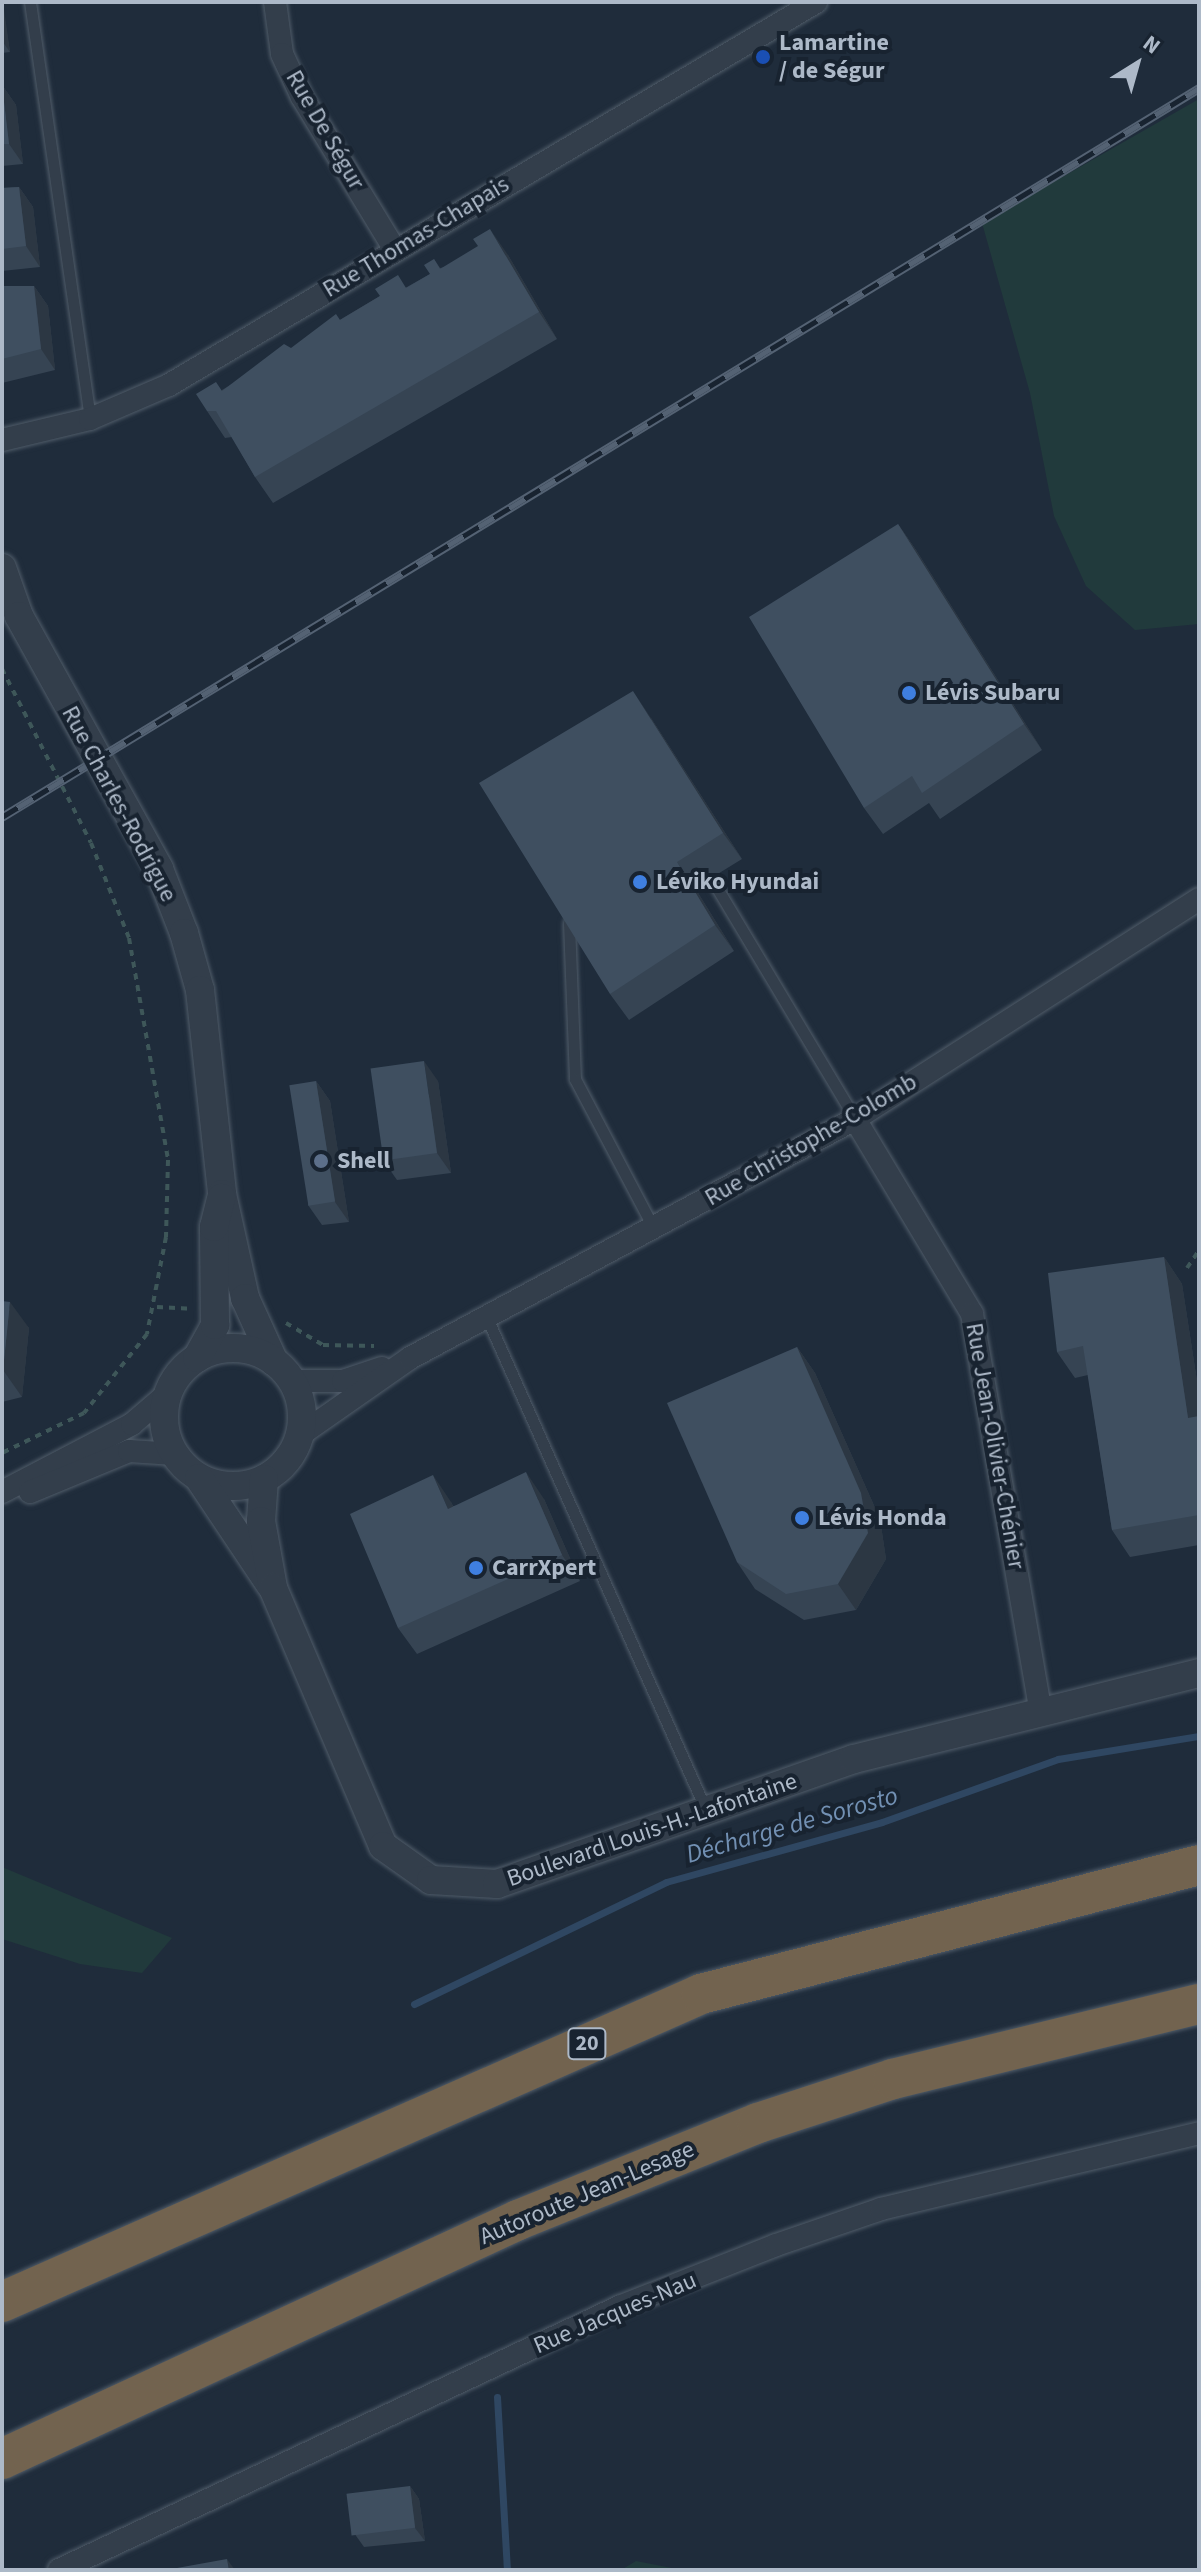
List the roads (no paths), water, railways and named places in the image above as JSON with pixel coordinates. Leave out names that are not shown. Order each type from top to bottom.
[{"type":"highway","name":"20","points":[[2,2302],[701,1994],[1199,1865]]},
{"type":"highway","name":"Autoroute Jean-Lesage","points":[[2,2459],[518,2220],[758,2123],[893,2079],[1199,2004]]},
{"type":"street","name":"Rue De Ségur","points":[[275,2],[282,54],[302,97],[395,250]]},
{"type":"street","name":"Rue Thomas-Chapais","points":[[2,440],[90,419],[169,385],[816,2]]},
{"type":"street","name":"Rue Charles-Rodrigue","points":[[2,568],[19,616],[159,869],[184,933],[200,990],[222,1194],[245,1298],[283,1371]]},
{"type":"street","name":"Rue Christophe-Colomb","points":[[300,1435],[410,1358],[855,1119],[1199,899]]},
{"type":"street","name":"Rue Jean-Olivier-Chénier","points":[[855,1119],[972,1314],[1040,1708]]},
{"type":"street","name":"Rue Charles-Rodrigue","points":[[197,1358],[215,1325],[214,1227],[222,1194]]},
{"type":"street","points":[[2,1492],[132,1424],[167,1394],[197,1358],[234,1347],[283,1371],[302,1405],[300,1435],[286,1463],[264,1479],[227,1487],[199,1478],[175,1454],[164,1433],[167,1394]]},
{"type":"street","name":"Rue Christophe-Colomb","points":[[283,1371],[343,1381],[410,1358]]},
{"type":"street","points":[[2,1500],[129,1451],[175,1454]]},
{"type":"street","name":"Boulevard Louis-H.-Lafontaine","points":[[199,1478],[273,1588],[383,1846],[431,1880],[497,1884],[854,1759],[1040,1708],[1199,1673]]},
{"type":"street","name":"Boulevard Louis-H.-Lafontaine","points":[[264,1479],[261,1521],[273,1588]]},
{"type":"street","name":"Rue Jacques-Nau","points":[[59,2570],[619,2307],[776,2245],[881,2209],[1199,2133]]},
{"type":"lane","points":[[30,2],[90,419]]},
{"type":"lane","points":[[711,878],[855,1119]]},
{"type":"lane","points":[[569,923],[575,1079],[654,1229]]},
{"type":"lane","points":[[487,1318],[706,1810]]},
{"type":"waterway","name":"Décharge de Sorosto","points":[[414,2004],[666,1882],[882,1822],[1058,1759],[1199,1736]]},
{"type":"waterway","name":"Décharge de Sorosto","points":[[497,2397],[507,2570]]},
{"type":"railway","points":[[2,817],[1199,88]]},
{"type":"place","name":"Lamartine / de Ségur","points":[[763,57]]},
{"type":"place","name":"Lévis Subaru","points":[[909,693]]},
{"type":"place","name":"Léviko Hyundai","points":[[640,882]]},
{"type":"place","name":"Shell","points":[[321,1161]]},
{"type":"place","name":"Lévis Honda","points":[[802,1518]]},
{"type":"place","name":"CarrXpert","points":[[476,1568]]}]
